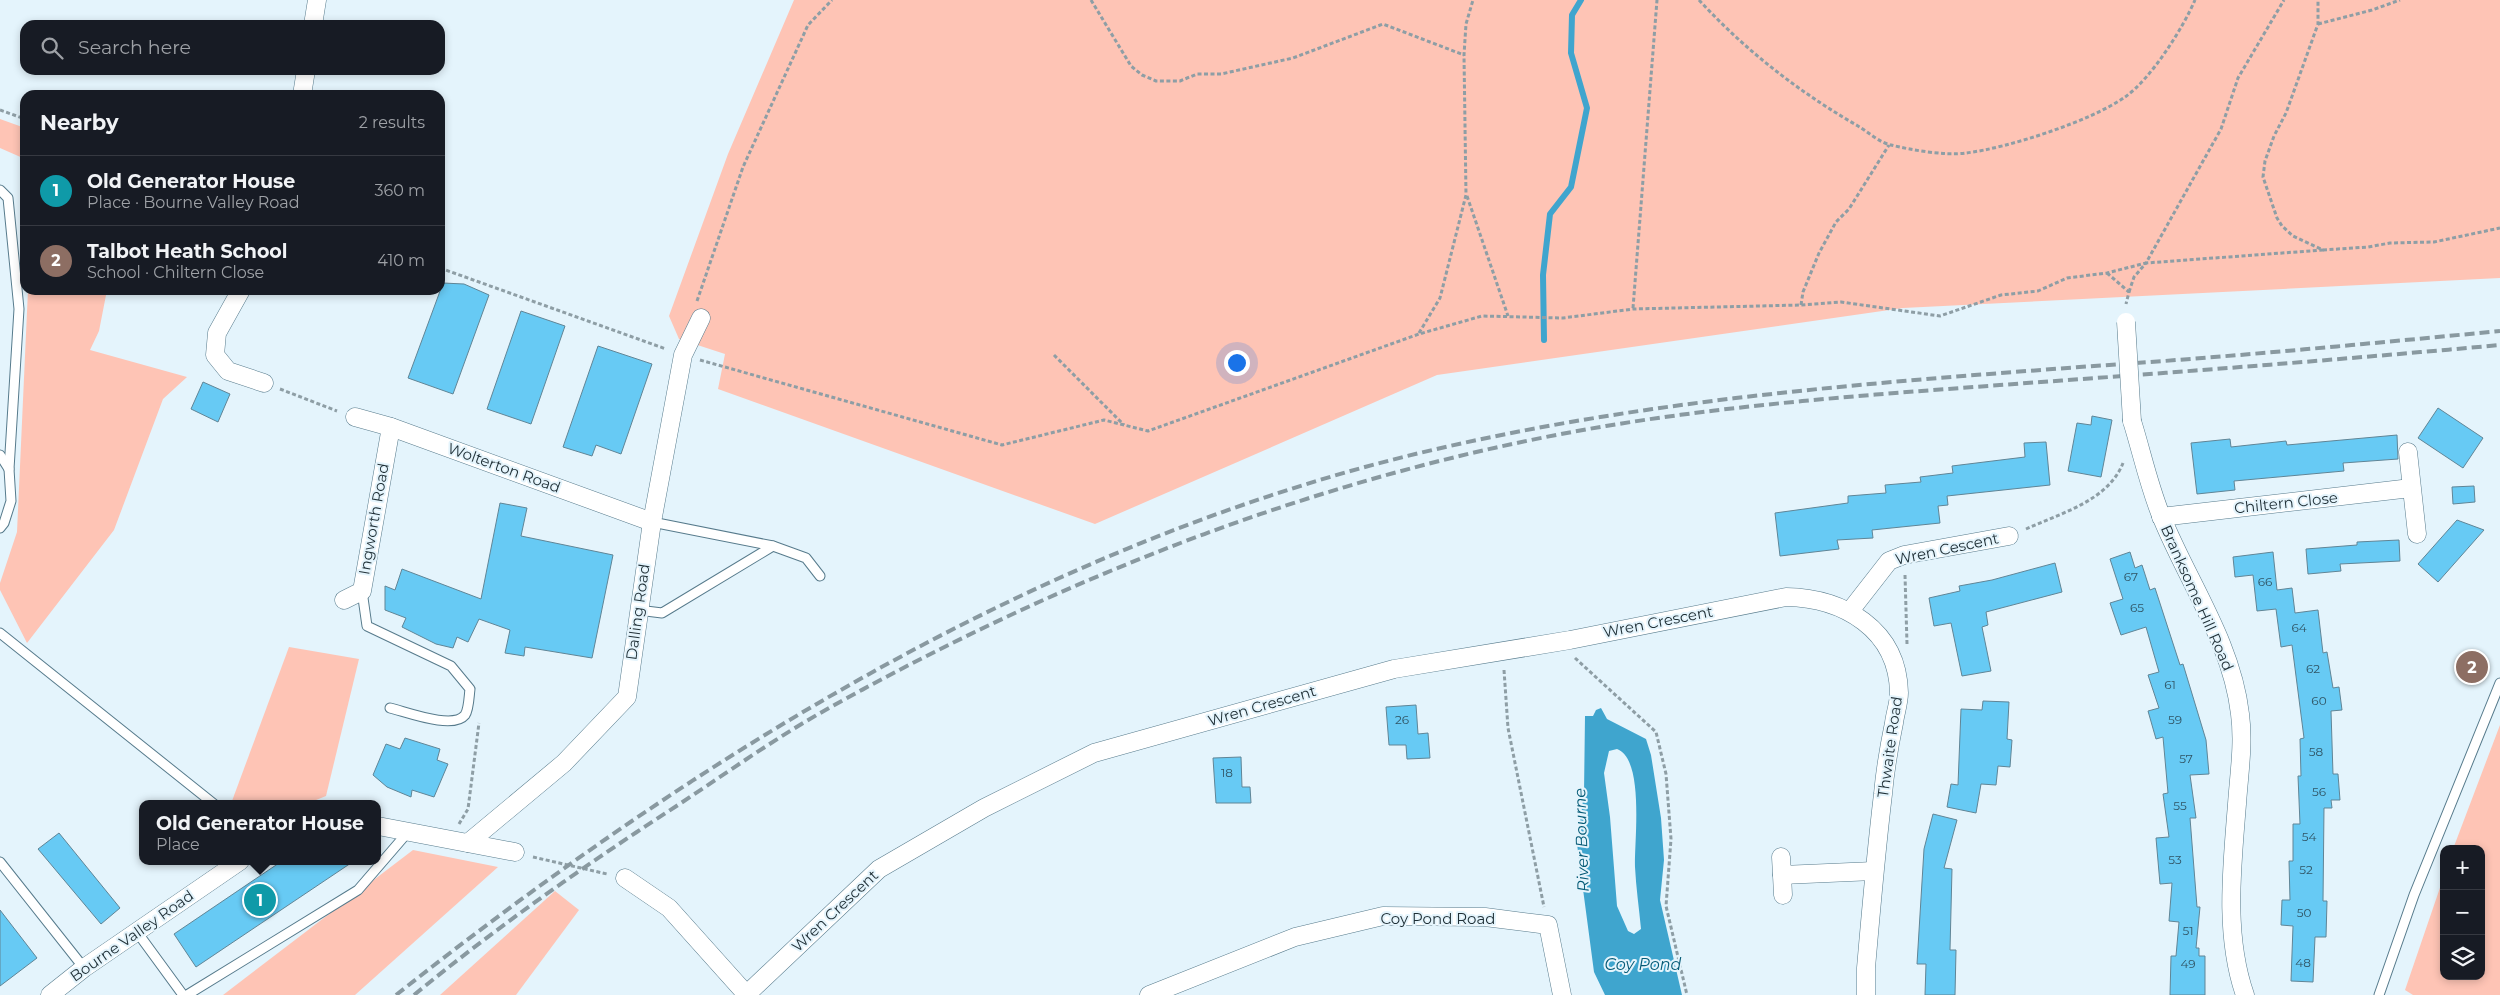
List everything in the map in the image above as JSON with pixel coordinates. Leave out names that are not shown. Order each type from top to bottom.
[{"type":"street","points":[[314,20],[317,0]]},
{"type":"street","points":[[303,90],[305,75]]},
{"type":"street","points":[[238,295],[217,333],[215,355],[228,371],[264,383]]},
{"type":"street","name":"Branksome Hill Road","points":[[2125,317],[2132,421],[2161,517],[2224,655],[2234,681],[2240,712],[2241,763],[2236,813],[2232,921],[2239,977],[2245,995]]},
{"type":"street","name":"Dalling Road","points":[[468,842],[564,763],[627,697],[652,522],[683,355],[701,318]]},
{"type":"street","name":"Wolterton Road","points":[[348,414],[391,427],[652,522]]},
{"type":"street","name":"Ingworth Road","points":[[344,600],[362,591],[391,427]]},
{"type":"street","points":[[2408,452],[2417,534]]},
{"type":"street","name":"Chiltern Close","points":[[2161,517],[2411,488]]},
{"type":"street","name":"Wren Cescent","points":[[1850,611],[1889,561],[1904,554],[2009,536]]},
{"type":"street","name":"Wren Crescent","points":[[746,995],[878,869],[984,808],[1094,753],[1394,669],[1570,640],[1786,597],[1810,599],[1850,611]]},
{"type":"street","name":"Thwaite Road","points":[[1850,611],[1863,619],[1876,633],[1888,652],[1897,674],[1899,695],[1884,784],[1874,871],[1866,968],[1866,995]]},
{"type":"street","points":[[381,827],[515,852]]},
{"type":"street","points":[[1780,857],[1783,895]]},
{"type":"street","name":"Bourne Valley Road","points":[[50,995],[84,968],[234,865]]},
{"type":"street","points":[[1782,875],[1874,871]]},
{"type":"street","points":[[625,878],[669,908],[746,995]]},
{"type":"street","name":"Coy Pond Road","points":[[1149,995],[1295,937],[1383,916],[1485,917],[1548,925]]},
{"type":"street","points":[[1548,925],[1562,995]]},
{"type":"lane","points":[[0,190],[8,198],[19,309],[9,469],[11,501],[4,523],[0,528]]},
{"type":"lane","points":[[0,455],[9,469]]},
{"type":"lane","points":[[652,522],[773,546],[806,558],[820,576]]},
{"type":"lane","points":[[638,610],[662,613],[773,546]]},
{"type":"lane","points":[[362,591],[367,626],[451,666],[470,689],[466,714],[460,720],[450,723],[390,708]]},
{"type":"lane","points":[[0,633],[209,800]]},
{"type":"lane","points":[[2379,995],[2414,895],[2500,683]]},
{"type":"lane","points":[[381,864],[409,832]]},
{"type":"lane","points":[[0,862],[84,968]]},
{"type":"lane","points":[[187,995],[358,890],[380,865]]},
{"type":"lane","points":[[138,932],[183,995]]},
{"type":"path","points":[[701,318],[696,303],[743,167],[808,25],[832,0]]},
{"type":"path","points":[[1090,0],[1131,66],[1142,75],[1156,81],[1180,81],[1197,74],[1221,74],[1293,58],[1383,24],[1464,55]]},
{"type":"path","points":[[1419,334],[1440,298],[1466,195],[1464,55],[1466,24],[1473,0]]},
{"type":"path","points":[[1633,309],[1657,0]]},
{"type":"path","points":[[1700,0],[1730,33],[1786,80],[1890,145],[1946,154],[1966,153],[2011,143],[2093,115],[2126,97],[2142,82],[2186,21],[2195,0]]},
{"type":"path","points":[[2125,317],[2128,292],[2134,277],[2146,263],[2221,129],[2238,78],[2284,0]]},
{"type":"path","points":[[2318,0],[2318,24],[2286,113],[2274,136],[2263,177],[2277,218],[2282,226],[2293,236],[2323,250]]},
{"type":"path","points":[[2318,24],[2372,10],[2400,0]]},
{"type":"path","points":[[0,110],[20,117]]},
{"type":"path","points":[[1801,305],[1803,292],[1819,253],[1836,222],[1849,209],[1890,145]]},
{"type":"path","points":[[1466,195],[1508,316]]},
{"type":"path","points":[[716,365],[1002,445],[1104,420],[1148,431],[1419,334],[1482,316],[1564,318],[1633,309],[1801,305],[1841,302],[1940,316],[2002,296],[2038,291],[2067,278],[2107,273],[2146,263],[2368,247],[2390,242],[2434,242],[2500,228]]},
{"type":"path","points":[[445,270],[683,355]]},
{"type":"path","points":[[2107,273],[2128,292]]},
{"type":"path","points":[[1054,355],[1125,426]]},
{"type":"path","points":[[264,383],[348,414]]},
{"type":"path","points":[[2009,536],[2094,498],[2119,474],[2125,457]]},
{"type":"path","points":[[1897,674],[1907,650],[1904,554]]},
{"type":"path","points":[[1502,650],[1508,728],[1548,925]]},
{"type":"path","points":[[1571,655],[1656,732],[1666,774],[1671,839],[1666,906],[1687,995]]},
{"type":"path","points":[[450,839],[468,810],[479,720]]},
{"type":"path","points":[[515,852],[625,878]]},
{"type":"shaded area","points":[[794,0],[2500,0],[2500,278],[1903,308],[1437,375],[1095,524],[718,389],[725,354],[679,339],[669,316],[728,154]]},
{"type":"shaded area","points":[[0,119],[20,126],[20,157],[0,148]]},
{"type":"shaded area","points":[[28,295],[106,295],[99,331],[90,350],[187,377],[163,399],[114,530],[27,643],[0,590],[0,583],[17,532]]},
{"type":"shaded area","points":[[289,647],[359,659],[326,796],[316,800],[232,800]]},
{"type":"shaded area","points":[[2500,725],[2500,995],[2413,995],[2405,990],[2440,888],[2440,980],[2485,980],[2485,845],[2455,845]]},
{"type":"shaded area","points":[[413,850],[498,867],[355,995],[223,995]]},
{"type":"shaded area","points":[[555,891],[579,910],[516,995],[440,995]]},
{"type":"water","name":"Coy Pond","points":[[1601,708],[1607,719],[1646,739],[1651,755],[1661,818],[1664,860],[1660,900],[1682,995],[1605,995],[1594,972],[1577,844],[1584,793],[1585,716],[1593,716],[1596,710]],"holes":[[[1617,749],[1626,756],[1635,784],[1636,803],[1635,867],[1641,929],[1634,934],[1628,931],[1617,906],[1610,817],[1604,773],[1609,751]]]},
{"type":"building","points":[[445,283],[464,284],[489,295],[453,394],[408,378],[439,295],[445,295]]},
{"type":"building","points":[[521,311],[565,326],[531,424],[487,409]]},
{"type":"building","points":[[598,346],[652,364],[621,454],[596,445],[592,456],[563,447]]},
{"type":"building","points":[[203,382],[230,394],[218,422],[191,409]]},
{"type":"building","points":[[2438,408],[2483,438],[2463,468],[2418,438]]},
{"type":"building","points":[[2092,416],[2112,420],[2101,477],[2068,471],[2077,423],[2091,425]]},
{"type":"building","points":[[2397,435],[2398,459],[2343,463],[2344,471],[2234,481],[2235,490],[2197,494],[2191,443],[2230,439],[2231,447],[2286,441],[2287,445]]},
{"type":"building","points":[[2046,442],[2050,485],[1947,496],[1948,505],[1938,506],[1940,523],[1872,530],[1873,538],[1837,540],[1839,549],[1780,556],[1775,513],[1848,503],[1848,496],[1886,493],[1885,485],[1921,482],[1920,477],[1953,473],[1952,466],[2025,457],[2024,443]]},
{"type":"building","points":[[2474,486],[2475,502],[2453,504],[2452,487]]},
{"type":"building","points":[[500,503],[527,508],[521,536],[613,555],[592,658],[525,647],[524,656],[505,653],[510,630],[479,619],[468,642],[457,637],[453,648],[436,644],[402,627],[406,618],[385,610],[385,586],[395,590],[402,569],[481,599]]},
{"type":"building","points":[[2457,520],[2484,530],[2438,582],[2418,564]]},
{"type":"building","points":[[2399,540],[2400,561],[2340,564],[2341,571],[2308,574],[2306,549],[2357,545],[2357,542]]},
{"type":"building","points":[[2130,552],[2135,568],[2142,565],[2150,590],[2155,588],[2180,665],[2183,664],[2206,740],[2209,774],[2190,775],[2196,818],[2190,818],[2197,907],[2200,907],[2196,948],[2199,948],[2199,956],[2205,956],[2205,995],[2170,995],[2171,956],[2176,956],[2179,922],[2169,921],[2172,883],[2160,884],[2156,838],[2169,837],[2163,794],[2168,793],[2163,737],[2156,739],[2148,711],[2159,708],[2148,675],[2159,672],[2146,627],[2121,635],[2110,603],[2123,599],[2110,559]]},
{"type":"building","points":[[2273,552],[2277,590],[2292,588],[2295,613],[2318,610],[2323,653],[2327,652],[2333,688],[2339,687],[2342,710],[2331,711],[2333,774],[2338,774],[2340,800],[2331,800],[2332,808],[2324,808],[2323,901],[2327,901],[2326,937],[2315,937],[2313,982],[2291,981],[2293,926],[2281,925],[2282,900],[2290,900],[2289,861],[2293,861],[2293,824],[2300,824],[2298,776],[2301,776],[2300,739],[2304,738],[2292,645],[2281,647],[2276,609],[2257,611],[2253,575],[2235,577],[2233,557]]},
{"type":"building","points":[[2055,563],[2062,592],[1986,612],[1988,625],[1982,627],[1991,671],[1962,676],[1951,623],[1934,626],[1929,598],[1960,591],[1959,586],[1992,580]]},
{"type":"building","points":[[1983,701],[2009,702],[2007,739],[2012,740],[2010,767],[1998,766],[1996,785],[1981,784],[1976,813],[1947,807],[1951,784],[1958,785],[1961,709],[1982,710]]},
{"type":"building","points":[[1416,705],[1418,734],[1428,733],[1430,758],[1407,759],[1406,745],[1389,745],[1386,707]]},
{"type":"building","points":[[405,738],[440,749],[437,760],[448,764],[434,797],[412,790],[411,797],[387,787],[373,775],[386,744],[400,749]]},
{"type":"building","points":[[1241,757],[1242,787],[1250,787],[1251,803],[1216,803],[1213,758]]},
{"type":"building","points":[[1933,814],[1957,820],[1944,868],[1952,869],[1950,950],[1956,950],[1955,995],[1925,995],[1926,964],[1917,964],[1924,849]]},
{"type":"building","points":[[59,833],[120,908],[101,924],[38,849]]},
{"type":"building","points":[[276,865],[348,865],[196,967],[174,934]]},
{"type":"building","points":[[0,910],[37,958],[0,986]]},
{"type":"waterway","name":"River Bourne","points":[[1544,340],[1543,275],[1550,214],[1571,187],[1587,108],[1571,53],[1572,15],[1581,0]]},
{"type":"railway","points":[[396,995],[507,910],[621,828],[739,751],[860,679],[984,614],[1111,555],[1242,505],[1376,464],[1464,443],[1553,425],[1643,410],[1732,398],[1913,380],[2246,354],[2500,331]]},
{"type":"railway","points":[[414,995],[510,920],[610,850],[753,755],[829,708],[921,659],[1014,613],[1109,572],[1206,534],[1304,500],[1403,470],[1504,446],[1606,426],[1714,411],[1878,394],[2270,365],[2500,345]]},
{"type":"place","name":"Talbot Heath School","points":[[2472,667]]},
{"type":"place","name":"Old Generator House","points":[[260,900]]}]
